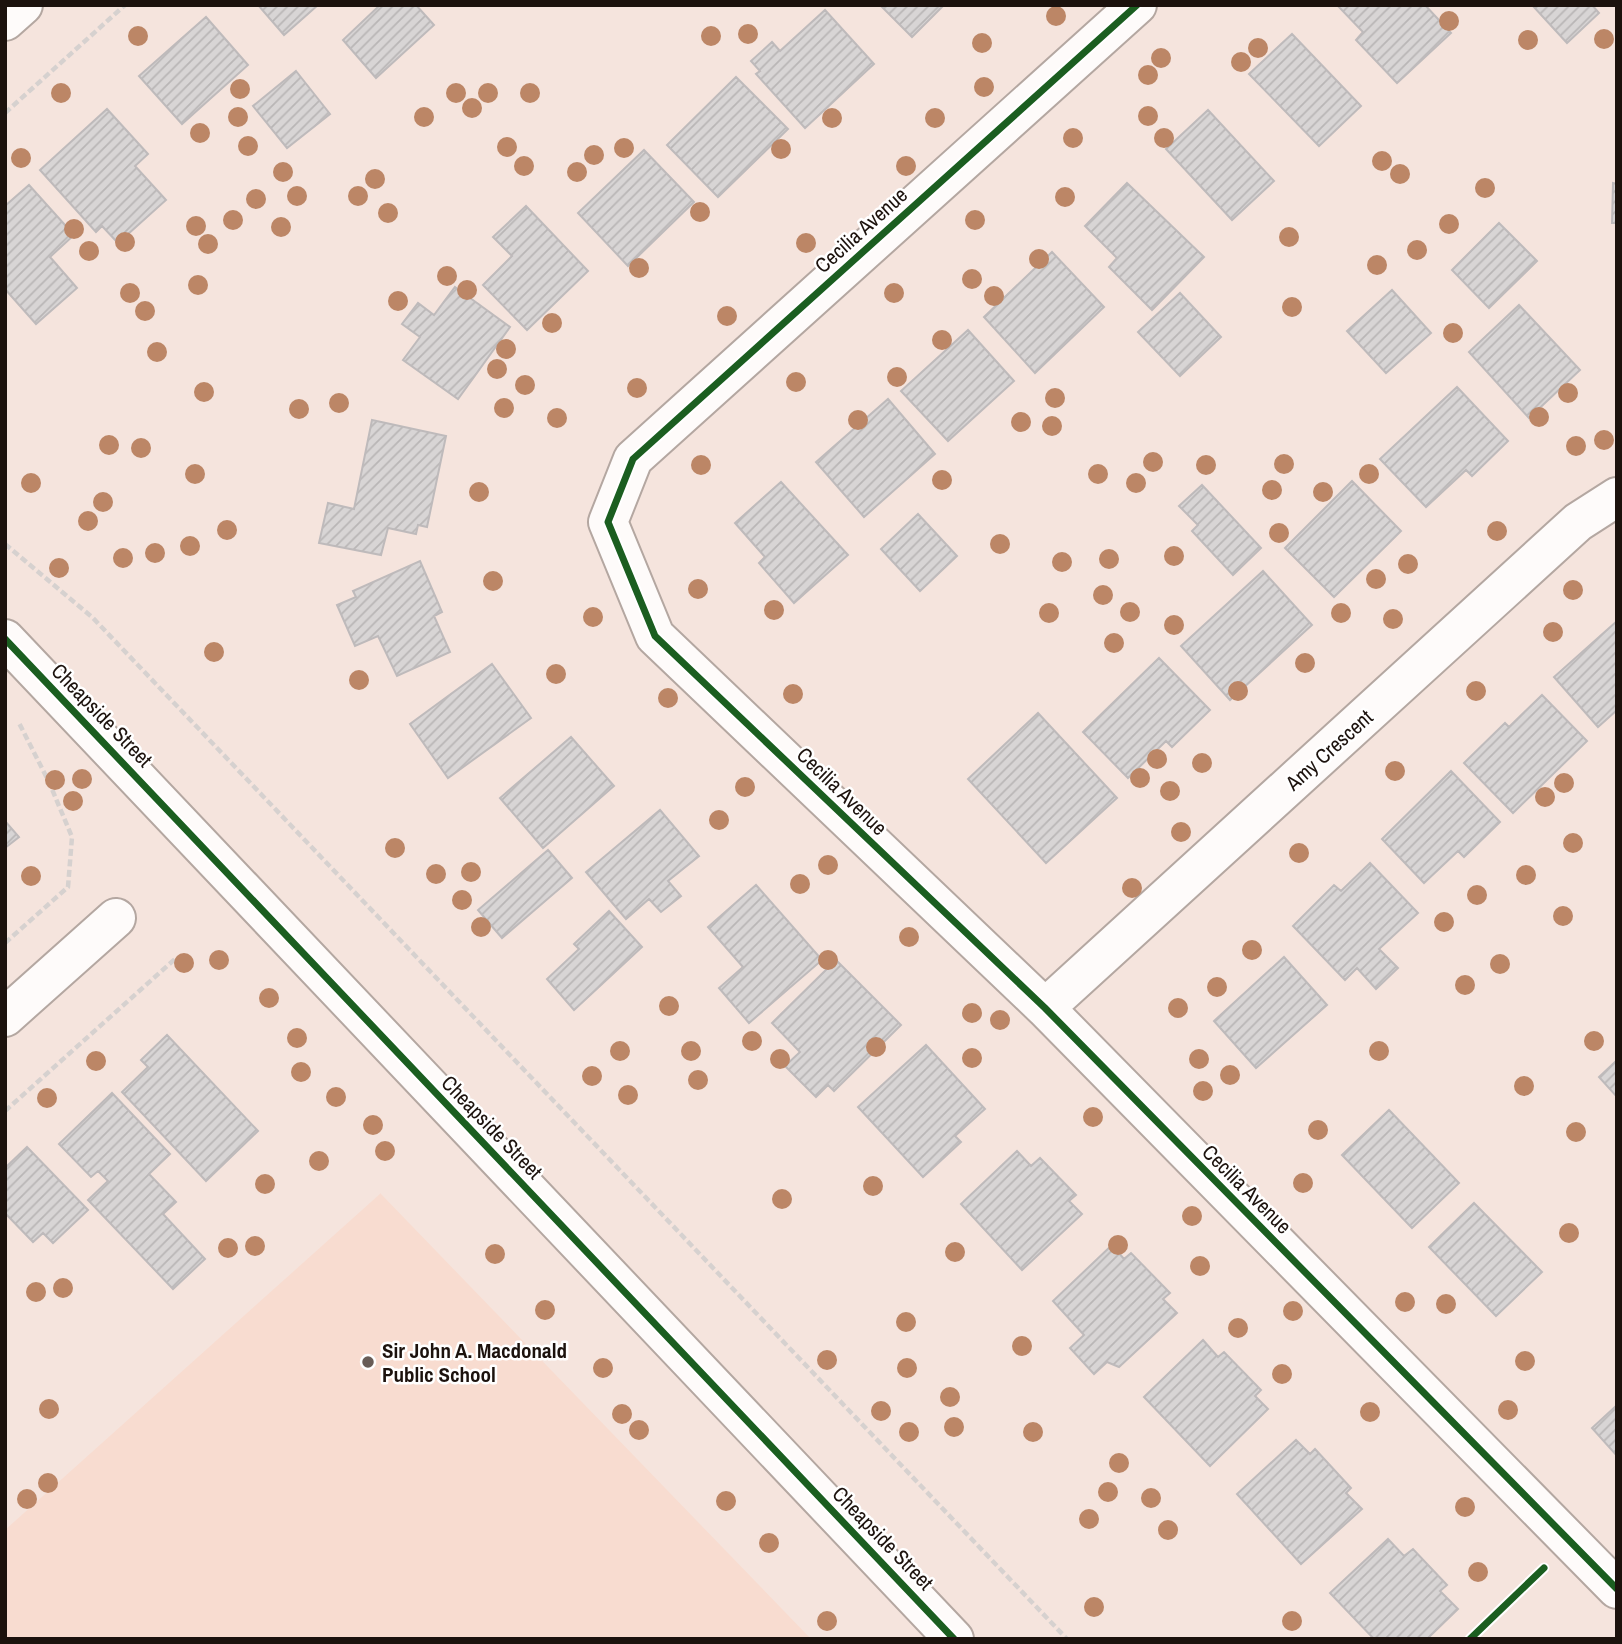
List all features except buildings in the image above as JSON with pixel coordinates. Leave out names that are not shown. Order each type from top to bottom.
[{"type":"street","points":[[5,21],[23,5]]},
{"type":"street","name":"Cecilia Avenue","points":[[1137,5],[634,459],[608,522],[655,636],[1045,1008],[1617,1589]]},
{"type":"street","name":"Amy Crescent","points":[[1045,1008],[1578,522],[1617,497]]},
{"type":"street","name":"Cheapside Street","points":[[5,639],[954,1639]]},
{"type":"street","points":[[5,1017],[117,918]]},
{"type":"path","points":[[5,113],[125,5]]},
{"type":"path","points":[[5,544],[93,618],[1067,1639]]},
{"type":"path","points":[[5,943],[68,887],[72,837],[50,782],[14,714]]},
{"type":"path","points":[[5,1111],[175,959]]},
{"type":"shaded area","name":"Sir John A. Macdonald Public School","points":[[381,1193],[811,1639],[5,1639],[5,1530]]},
{"type":"cycle path","points":[[1137,5],[633,459],[608,522],[655,636],[1045,1008],[1617,1589]]},
{"type":"cycle path","points":[[5,639],[954,1639]]},
{"type":"cycle path","points":[[1470,1639],[1544,1568]]},
{"type":"place","name":"Sir John A. Macdonald Public School","points":[[368,1362]]}]
